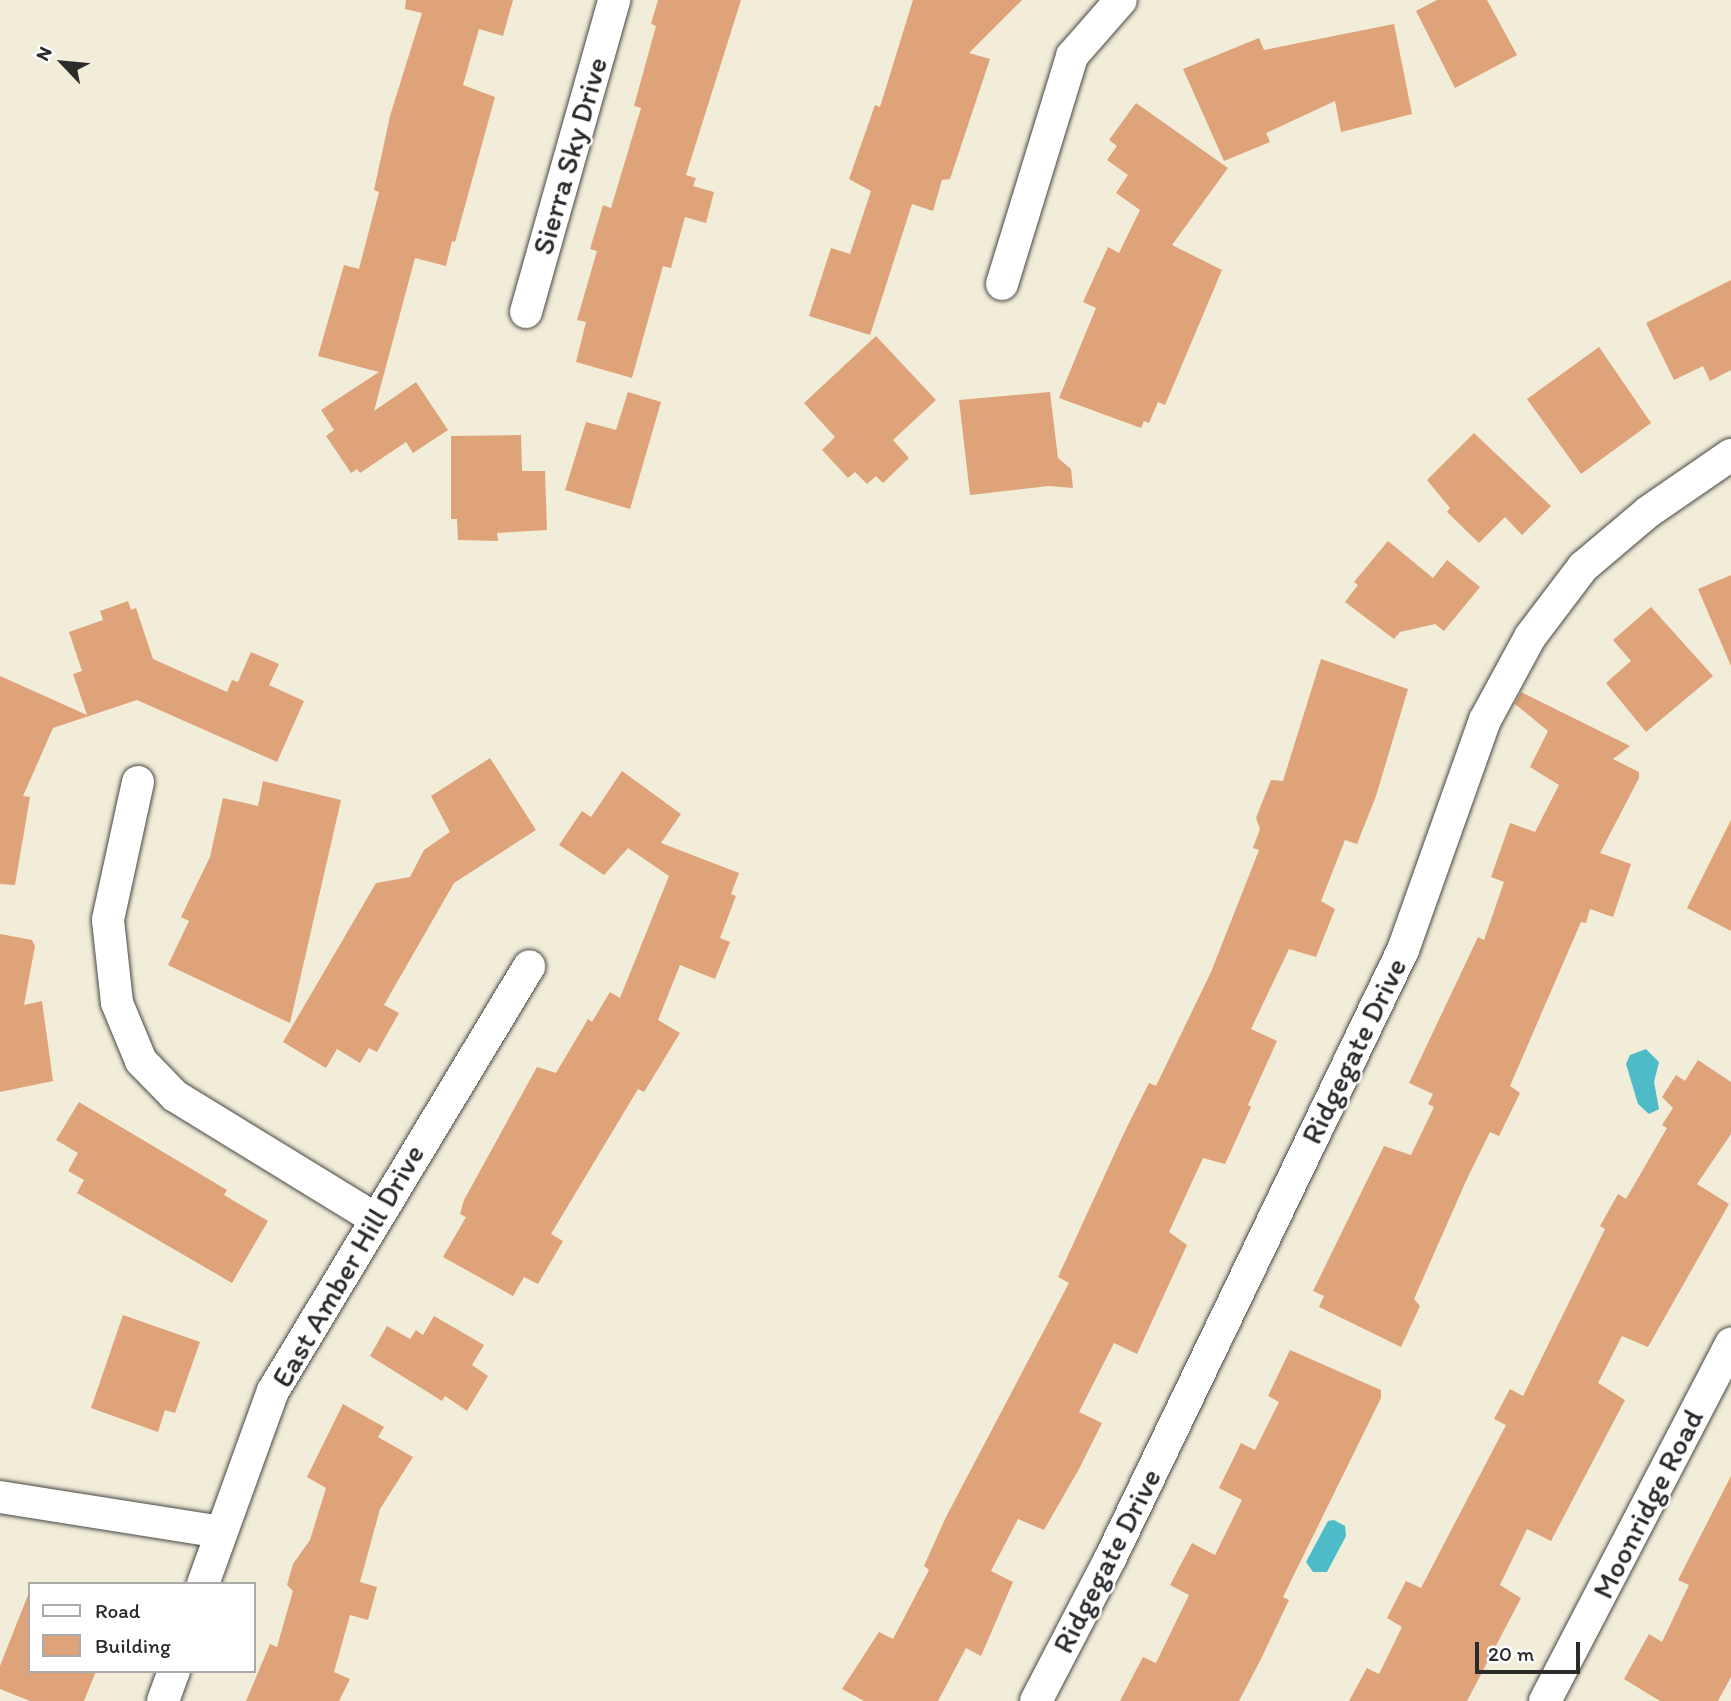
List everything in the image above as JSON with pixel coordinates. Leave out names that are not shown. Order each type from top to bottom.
[{"type":"street","name":"Sierra Sky Drive","points":[[526,312],[614,0]]},
{"type":"street","points":[[1002,284],[1072,56],[1121,0]]},
{"type":"street","name":"Ridgegate Drive","points":[[1036,1701],[1110,1559],[1403,950],[1485,720],[1530,637],[1583,567],[1648,512],[1731,454]]},
{"type":"street","points":[[138,782],[108,920],[117,1003],[141,1061],[175,1096],[374,1218]]},
{"type":"street","name":"East Amber Hill Drive","points":[[204,1582],[273,1391],[374,1218],[529,966]]},
{"type":"street","name":"Moonridge Road","points":[[1545,1701],[1731,1343]]},
{"type":"street","points":[[0,1497],[220,1532]]},
{"type":"street","points":[[163,1701],[173,1673]]},
{"type":"water","points":[[1646,1049],[1659,1062],[1654,1082],[1659,1109],[1649,1114],[1638,1104],[1626,1064],[1630,1055]]},
{"type":"water","points":[[1334,1520],[1345,1526],[1346,1536],[1327,1572],[1313,1572],[1306,1562],[1328,1521]]},
{"type":"building","points":[[406,0],[513,0],[503,36],[479,29],[463,85],[495,97],[446,266],[415,258],[374,411],[416,382],[448,430],[413,453],[406,442],[360,473],[357,469],[351,473],[326,436],[334,430],[321,410],[379,372],[318,356],[344,265],[359,269],[379,192],[374,190],[390,116],[422,13],[405,9]]},
{"type":"building","points":[[658,0],[741,0],[686,175],[696,178],[693,186],[714,192],[706,223],[685,217],[671,268],[663,266],[632,378],[576,362],[586,322],[577,320],[597,251],[590,249],[603,205],[611,208],[641,108],[634,106],[656,26],[651,24]]},
{"type":"building","points":[[913,0],[1022,0],[969,53],[990,59],[950,179],[942,180],[933,211],[912,204],[870,335],[809,316],[831,248],[850,254],[871,191],[849,179],[875,105],[880,107]]},
{"type":"building","points":[[1437,0],[1487,0],[1517,55],[1455,88],[1416,11]]},
{"type":"building","points":[[1394,24],[1412,114],[1341,132],[1335,101],[1266,133],[1270,142],[1224,161],[1183,69],[1259,38],[1264,50]]},
{"type":"building","points":[[1136,103],[1228,168],[1172,245],[1222,270],[1165,405],[1158,402],[1149,423],[1144,421],[1141,428],[1059,398],[1096,308],[1083,302],[1108,247],[1119,253],[1140,210],[1116,193],[1128,175],[1107,160],[1117,146],[1109,140]]},
{"type":"building","points":[[1731,280],[1731,370],[1710,381],[1703,366],[1674,380],[1646,323]]},
{"type":"building","points":[[876,336],[936,400],[893,440],[909,458],[883,483],[876,476],[867,484],[855,472],[848,478],[822,450],[835,437],[804,403]]},
{"type":"building","points":[[1599,347],[1651,423],[1581,474],[1527,399]]},
{"type":"building","points":[[628,392],[661,402],[630,509],[565,490],[586,422],[616,430]]},
{"type":"building","points":[[1050,392],[1058,458],[1071,469],[1073,488],[1049,486],[970,495],[959,400]]},
{"type":"building","points":[[1474,433],[1551,506],[1522,535],[1505,517],[1479,543],[1447,512],[1450,508],[1427,480]]},
{"type":"building","points":[[521,435],[522,471],[545,471],[547,530],[497,533],[498,541],[458,540],[457,519],[451,519],[451,436]]},
{"type":"building","points":[[1388,541],[1433,578],[1447,560],[1480,587],[1444,631],[1435,624],[1400,632],[1394,639],[1345,602],[1358,585],[1354,582]]},
{"type":"building","points":[[1731,575],[1731,666],[1698,589]]},
{"type":"building","points":[[128,601],[131,610],[136,608],[153,659],[227,692],[232,680],[238,682],[251,652],[279,664],[269,685],[304,701],[277,762],[137,700],[53,728],[23,796],[30,797],[15,885],[0,884],[0,676],[87,715],[73,674],[82,671],[69,632],[103,620],[100,611]]},
{"type":"building","points":[[1651,607],[1713,676],[1646,732],[1606,683],[1631,661],[1613,640]]},
{"type":"building","points":[[1321,659],[1408,689],[1376,796],[1357,844],[1345,840],[1321,901],[1335,909],[1316,957],[1289,949],[1251,1029],[1277,1041],[1248,1105],[1251,1107],[1225,1164],[1203,1158],[1169,1232],[1187,1245],[1137,1354],[1114,1343],[1079,1412],[1102,1423],[1079,1469],[1044,1530],[1018,1519],[991,1571],[1013,1582],[981,1656],[966,1648],[938,1701],[864,1701],[842,1689],[879,1632],[893,1639],[929,1570],[924,1566],[946,1517],[1069,1283],[1058,1277],[1125,1131],[1149,1083],[1156,1086],[1211,972],[1259,850],[1253,848],[1260,829],[1256,818],[1271,780],[1283,781]]},
{"type":"building","points":[[1521,692],[1630,746],[1613,759],[1639,772],[1639,778],[1600,853],[1631,864],[1613,917],[1590,909],[1586,923],[1581,922],[1510,1086],[1520,1093],[1499,1136],[1490,1132],[1466,1181],[1414,1299],[1420,1306],[1401,1347],[1319,1307],[1324,1296],[1313,1291],[1384,1146],[1411,1155],[1434,1107],[1428,1104],[1433,1094],[1409,1083],[1478,937],[1484,940],[1504,882],[1491,877],[1510,823],[1535,832],[1559,785],[1530,767],[1548,731],[1515,704]]},
{"type":"building","points":[[490,758],[536,830],[454,883],[384,1005],[399,1013],[377,1052],[369,1048],[360,1063],[337,1049],[326,1068],[283,1042],[376,883],[410,877],[424,850],[450,832],[431,796]]},
{"type":"building","points":[[622,771],[681,814],[661,843],[739,873],[731,894],[736,896],[720,938],[730,942],[715,979],[680,965],[658,1020],[680,1033],[644,1092],[638,1089],[551,1234],[563,1241],[538,1284],[524,1277],[513,1296],[443,1257],[466,1217],[460,1214],[464,1200],[537,1067],[556,1073],[588,1019],[592,1022],[610,992],[620,998],[669,876],[628,848],[604,875],[559,845],[582,811],[591,817]]},
{"type":"building","points":[[263,781],[341,800],[290,1023],[168,965],[189,921],[181,917],[210,857],[223,798],[258,806]]},
{"type":"building","points":[[1731,820],[1731,931],[1687,908]]},
{"type":"building","points":[[0,934],[32,940],[35,946],[24,1005],[42,1001],[53,1081],[0,1092]]},
{"type":"building","points":[[1698,1060],[1731,1082],[1731,1134],[1697,1184],[1729,1204],[1648,1347],[1622,1336],[1598,1383],[1625,1400],[1551,1541],[1527,1529],[1500,1585],[1521,1598],[1467,1701],[1349,1701],[1367,1668],[1379,1674],[1402,1627],[1387,1618],[1406,1581],[1421,1588],[1506,1425],[1494,1419],[1510,1389],[1523,1396],[1605,1229],[1600,1226],[1618,1194],[1626,1199],[1667,1128],[1662,1125],[1673,1108],[1662,1097],[1676,1075],[1685,1081]]},
{"type":"building","points":[[79,1102],[227,1190],[224,1195],[268,1221],[232,1283],[77,1193],[84,1180],[68,1171],[78,1153],[56,1140]]},
{"type":"building","points":[[123,1315],[200,1342],[175,1413],[165,1410],[158,1432],[91,1408]]},
{"type":"building","points":[[434,1316],[484,1345],[472,1365],[488,1376],[467,1411],[445,1396],[442,1401],[370,1356],[387,1326],[410,1339],[416,1330],[423,1335]]},
{"type":"building","points":[[1290,1350],[1381,1390],[1381,1398],[1283,1597],[1289,1600],[1261,1659],[1239,1701],[1120,1701],[1143,1657],[1156,1663],[1189,1595],[1170,1585],[1192,1543],[1215,1555],[1242,1500],[1219,1488],[1241,1443],[1255,1450],[1279,1402],[1268,1396]]},
{"type":"building","points":[[343,1404],[384,1427],[378,1437],[413,1457],[380,1509],[360,1582],[377,1587],[368,1620],[350,1615],[334,1672],[350,1679],[339,1701],[246,1701],[270,1644],[277,1647],[293,1591],[287,1585],[293,1564],[310,1540],[326,1488],[307,1477]]},
{"type":"building","points":[[1731,1476],[1731,1677],[1718,1701],[1660,1701],[1624,1679],[1649,1634],[1662,1642],[1689,1585],[1678,1580]]},
{"type":"building","points":[[28,1595],[28,1673],[95,1673],[84,1701],[30,1701],[0,1689],[0,1666]]}]
